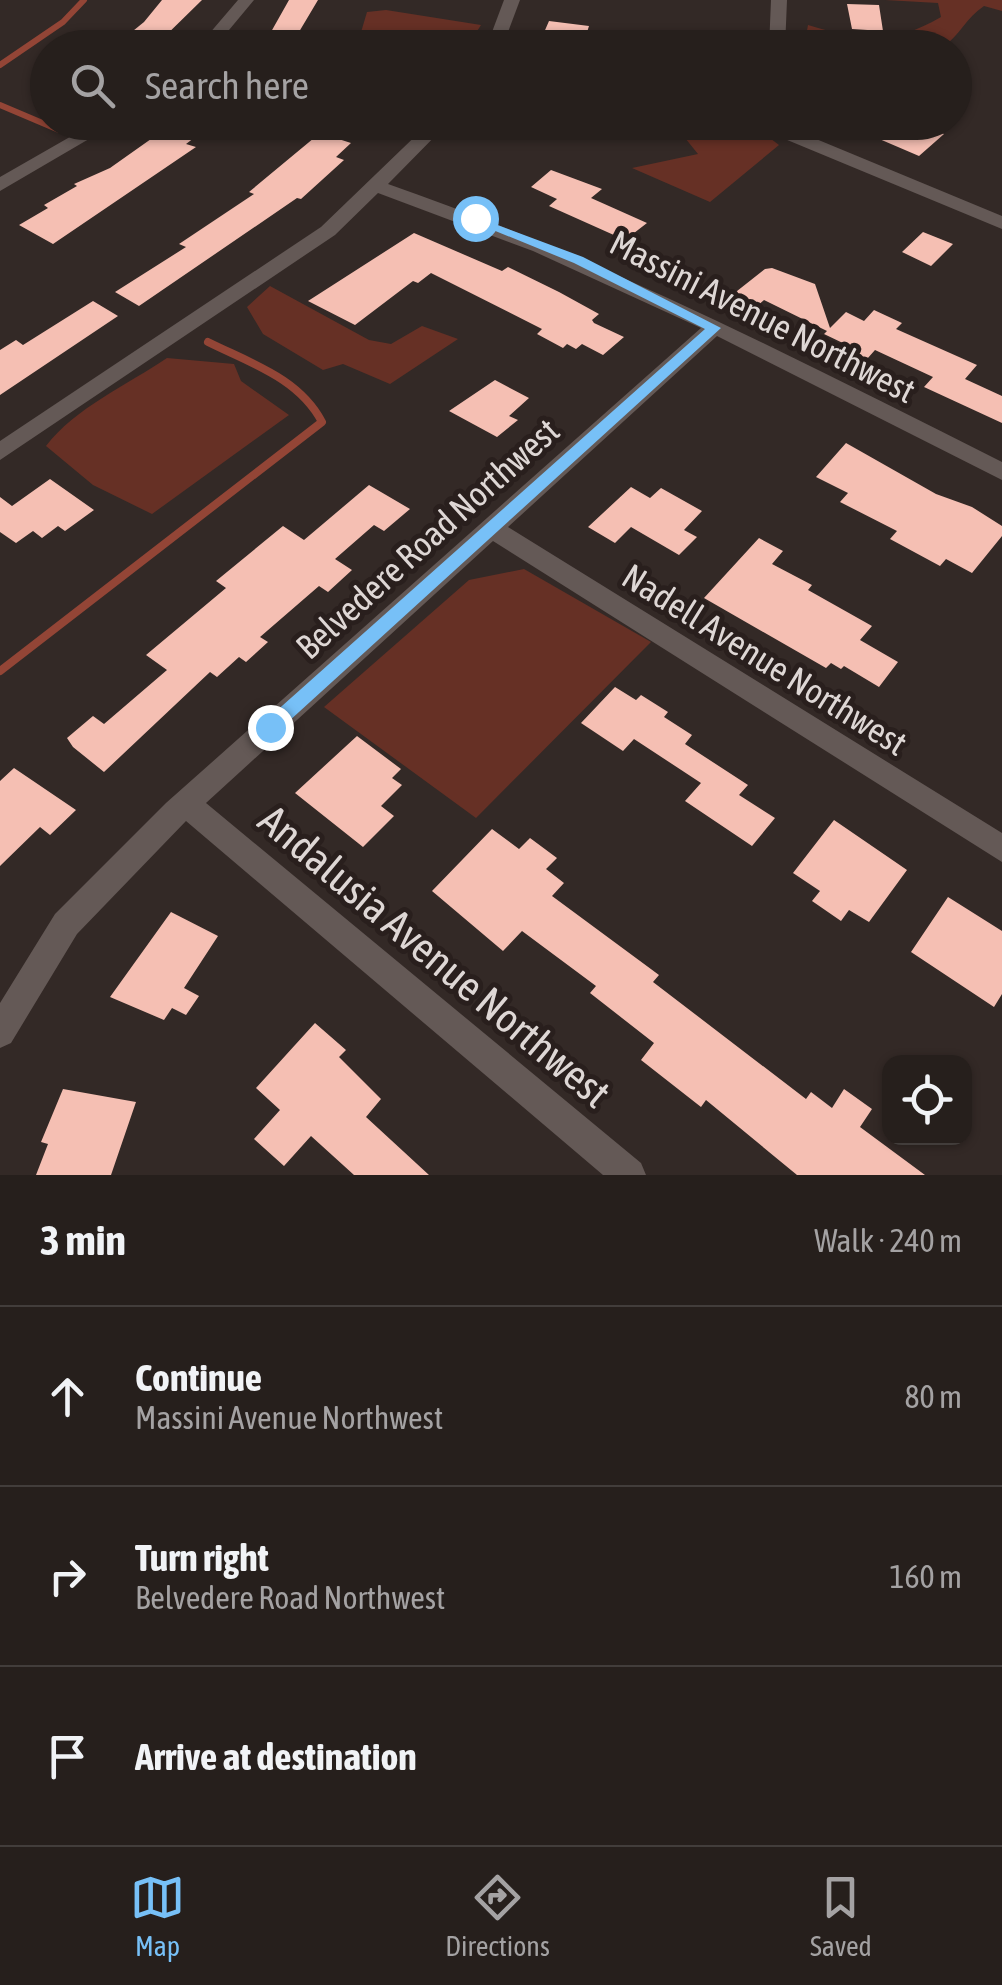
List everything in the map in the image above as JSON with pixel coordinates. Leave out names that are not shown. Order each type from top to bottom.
[{"type":"street","points":[[220,30],[246,0]]},
{"type":"street","points":[[501,30],[512,0]]},
{"type":"street","points":[[778,0],[778,30]]},
{"type":"street","points":[[0,186],[79,140]]},
{"type":"street","points":[[0,452],[328,232],[425,140]]},
{"type":"street","points":[[803,140],[1002,223]]},
{"type":"street","name":"Massini Avenue Northwest","points":[[379,187],[566,254],[1002,472]]},
{"type":"street","name":"Belvedere Road Northwest","points":[[0,1032],[66,924],[186,802],[714,328]]},
{"type":"street","name":"Nadell Avenue Northwest","points":[[490,528],[1002,849]]},
{"type":"street","name":"Andalusia Avenue Northwest","points":[[186,802],[630,1175]]},
{"type":"shaded area","points":[[885,0],[1002,0],[1002,11],[984,6],[960,30],[914,30],[941,17],[938,3]]},
{"type":"shaded area","points":[[386,10],[481,25],[478,30],[362,30],[367,12]]},
{"type":"shaded area","points":[[687,140],[772,140],[779,145],[710,202],[632,168],[698,154]]},
{"type":"shaded area","points":[[270,286],[369,340],[391,344],[422,326],[458,339],[390,384],[343,364],[323,370],[263,334],[247,307]]},
{"type":"shaded area","points":[[167,358],[234,364],[241,381],[289,415],[152,514],[93,485],[46,446],[86,409]]},
{"type":"shaded area","points":[[524,569],[651,642],[476,818],[324,707],[469,580]]},
{"type":"building","points":[[162,0],[202,0],[171,30],[134,30]]},
{"type":"building","points":[[289,0],[318,0],[300,30],[272,30]]},
{"type":"building","points":[[847,4],[879,5],[883,30],[852,29]]},
{"type":"building","points":[[549,21],[589,26],[588,30],[545,30]]},
{"type":"building","points":[[150,140],[191,140],[186,144],[196,147],[53,244],[19,225],[48,208],[44,205],[77,186],[74,184],[110,168]]},
{"type":"building","points":[[312,140],[351,143],[336,157],[344,160],[301,199],[297,198],[139,306],[115,292],[186,247],[179,244],[254,194],[249,192]]},
{"type":"building","points":[[882,140],[937,140],[919,156]]},
{"type":"building","points":[[551,170],[602,189],[591,198],[647,223],[625,240],[549,206],[557,199],[531,187]]},
{"type":"building","points":[[923,232],[953,244],[931,266],[902,252]]},
{"type":"building","points":[[414,233],[502,271],[508,267],[559,292],[599,314],[592,320],[594,323],[624,337],[603,355],[582,344],[576,349],[567,344],[563,348],[537,334],[542,329],[431,273],[418,283],[413,281],[355,325],[308,301]]},
{"type":"building","points":[[765,269],[815,284],[830,328],[846,312],[864,321],[874,310],[902,323],[896,329],[977,365],[965,379],[1002,396],[1002,423],[924,387],[933,377],[875,350],[867,359],[824,334],[827,331],[764,300],[756,307],[732,295]]},
{"type":"building","points":[[93,301],[118,316],[0,395],[0,350],[16,340],[23,345]]},
{"type":"building","points":[[495,380],[529,398],[509,416],[518,420],[497,437],[449,411]]},
{"type":"building","points":[[846,443],[936,494],[972,507],[1002,526],[1002,536],[972,573],[946,559],[940,566],[890,539],[897,531],[840,502],[848,493],[816,477]]},
{"type":"building","points":[[50,479],[94,510],[65,531],[58,526],[42,538],[33,531],[16,543],[0,532],[0,497],[12,506]]},
{"type":"building","points":[[369,485],[410,509],[384,531],[374,525],[335,559],[352,570],[328,592],[319,586],[260,637],[268,642],[246,662],[239,657],[217,677],[210,672],[104,772],[73,747],[67,738],[93,716],[104,724],[167,670],[146,655],[226,588],[216,581],[283,526],[304,540]]},
{"type":"building","points":[[631,487],[650,498],[661,488],[702,511],[684,530],[697,537],[679,555],[631,527],[615,543],[588,527]]},
{"type":"building","points":[[759,538],[783,551],[772,564],[812,585],[808,590],[872,626],[860,640],[898,662],[879,687],[844,666],[841,669],[831,663],[826,668],[704,598]]},
{"type":"building","points":[[615,687],[636,700],[641,695],[668,712],[664,717],[692,735],[685,744],[748,785],[739,795],[775,818],[752,846],[685,801],[701,783],[634,739],[623,751],[581,723]]},
{"type":"building","points":[[357,736],[401,769],[392,778],[402,785],[381,806],[394,816],[363,847],[295,793]]},
{"type":"building","points":[[14,768],[76,810],[50,835],[40,827],[0,866],[0,781]]},
{"type":"building","points":[[834,820],[907,870],[869,922],[849,910],[841,921],[812,901],[820,891],[793,873]]},
{"type":"building","points":[[492,829],[519,849],[530,838],[557,858],[546,869],[564,883],[552,896],[659,975],[653,982],[806,1099],[811,1092],[832,1108],[844,1089],[872,1109],[860,1127],[925,1175],[797,1175],[706,1100],[701,1107],[641,1060],[654,1043],[590,993],[596,986],[522,931],[503,951],[432,891]]},
{"type":"building","points":[[948,897],[1002,931],[1002,994],[994,1007],[911,952]]},
{"type":"building","points":[[171,912],[218,936],[184,988],[199,996],[186,1015],[172,1008],[164,1020],[110,997]]},
{"type":"building","points":[[315,1023],[346,1050],[339,1057],[381,1099],[366,1117],[429,1175],[354,1175],[311,1136],[284,1166],[254,1139],[280,1110],[256,1088]]},
{"type":"building","points":[[63,1089],[136,1102],[111,1175],[36,1175],[48,1144],[41,1142]]},
{"type":"waterway","points":[[51,30],[84,0]]},
{"type":"waterway","points":[[0,65],[30,45]]},
{"type":"waterway","points":[[0,105],[30,118]]},
{"type":"waterway","points":[[0,671],[322,422],[287,383],[208,342]]},
{"type":"route","points":[[270,727],[714,328],[578,260],[475,218]]}]
